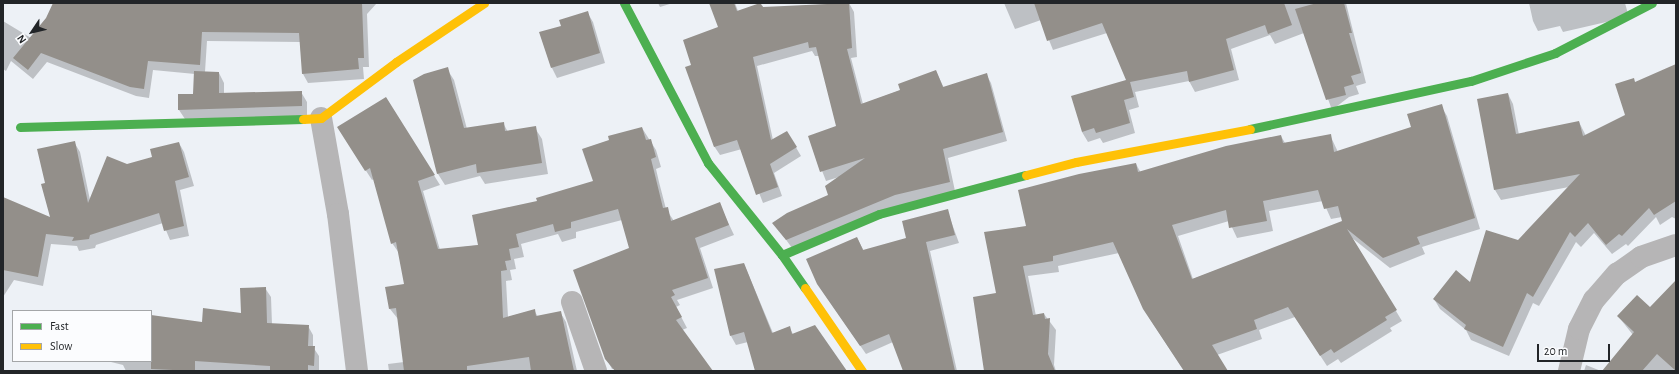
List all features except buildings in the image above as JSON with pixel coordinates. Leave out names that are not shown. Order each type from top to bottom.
[{"type":"street","points":[[20,127],[321,118],[396,62],[484,3]]},
{"type":"street","points":[[624,3],[708,163],[782,255],[862,371]]},
{"type":"street","points":[[782,255],[879,214],[1076,162],[1265,126],[1471,81],[1555,52],[1652,3]]},
{"type":"street","points":[[321,118],[338,214],[356,371]]},
{"type":"street","points":[[1569,371],[1578,329],[1594,300],[1617,274],[1641,257],[1676,244]]},
{"type":"street","points":[[572,302],[596,371]]},
{"type":"traffic: fast","points":[[624,3],[708,163],[782,255],[805,288]]},
{"type":"traffic: fast","points":[[1250,129],[1471,81],[1555,53],[1652,3]]},
{"type":"traffic: fast","points":[[20,127],[303,119]]},
{"type":"traffic: fast","points":[[782,255],[879,214],[1026,175]]},
{"type":"traffic: slow","points":[[303,119],[321,118],[396,62],[484,3]]},
{"type":"traffic: slow","points":[[1026,175],[1076,162],[1250,129]]},
{"type":"traffic: slow","points":[[805,288],[862,371]]}]
